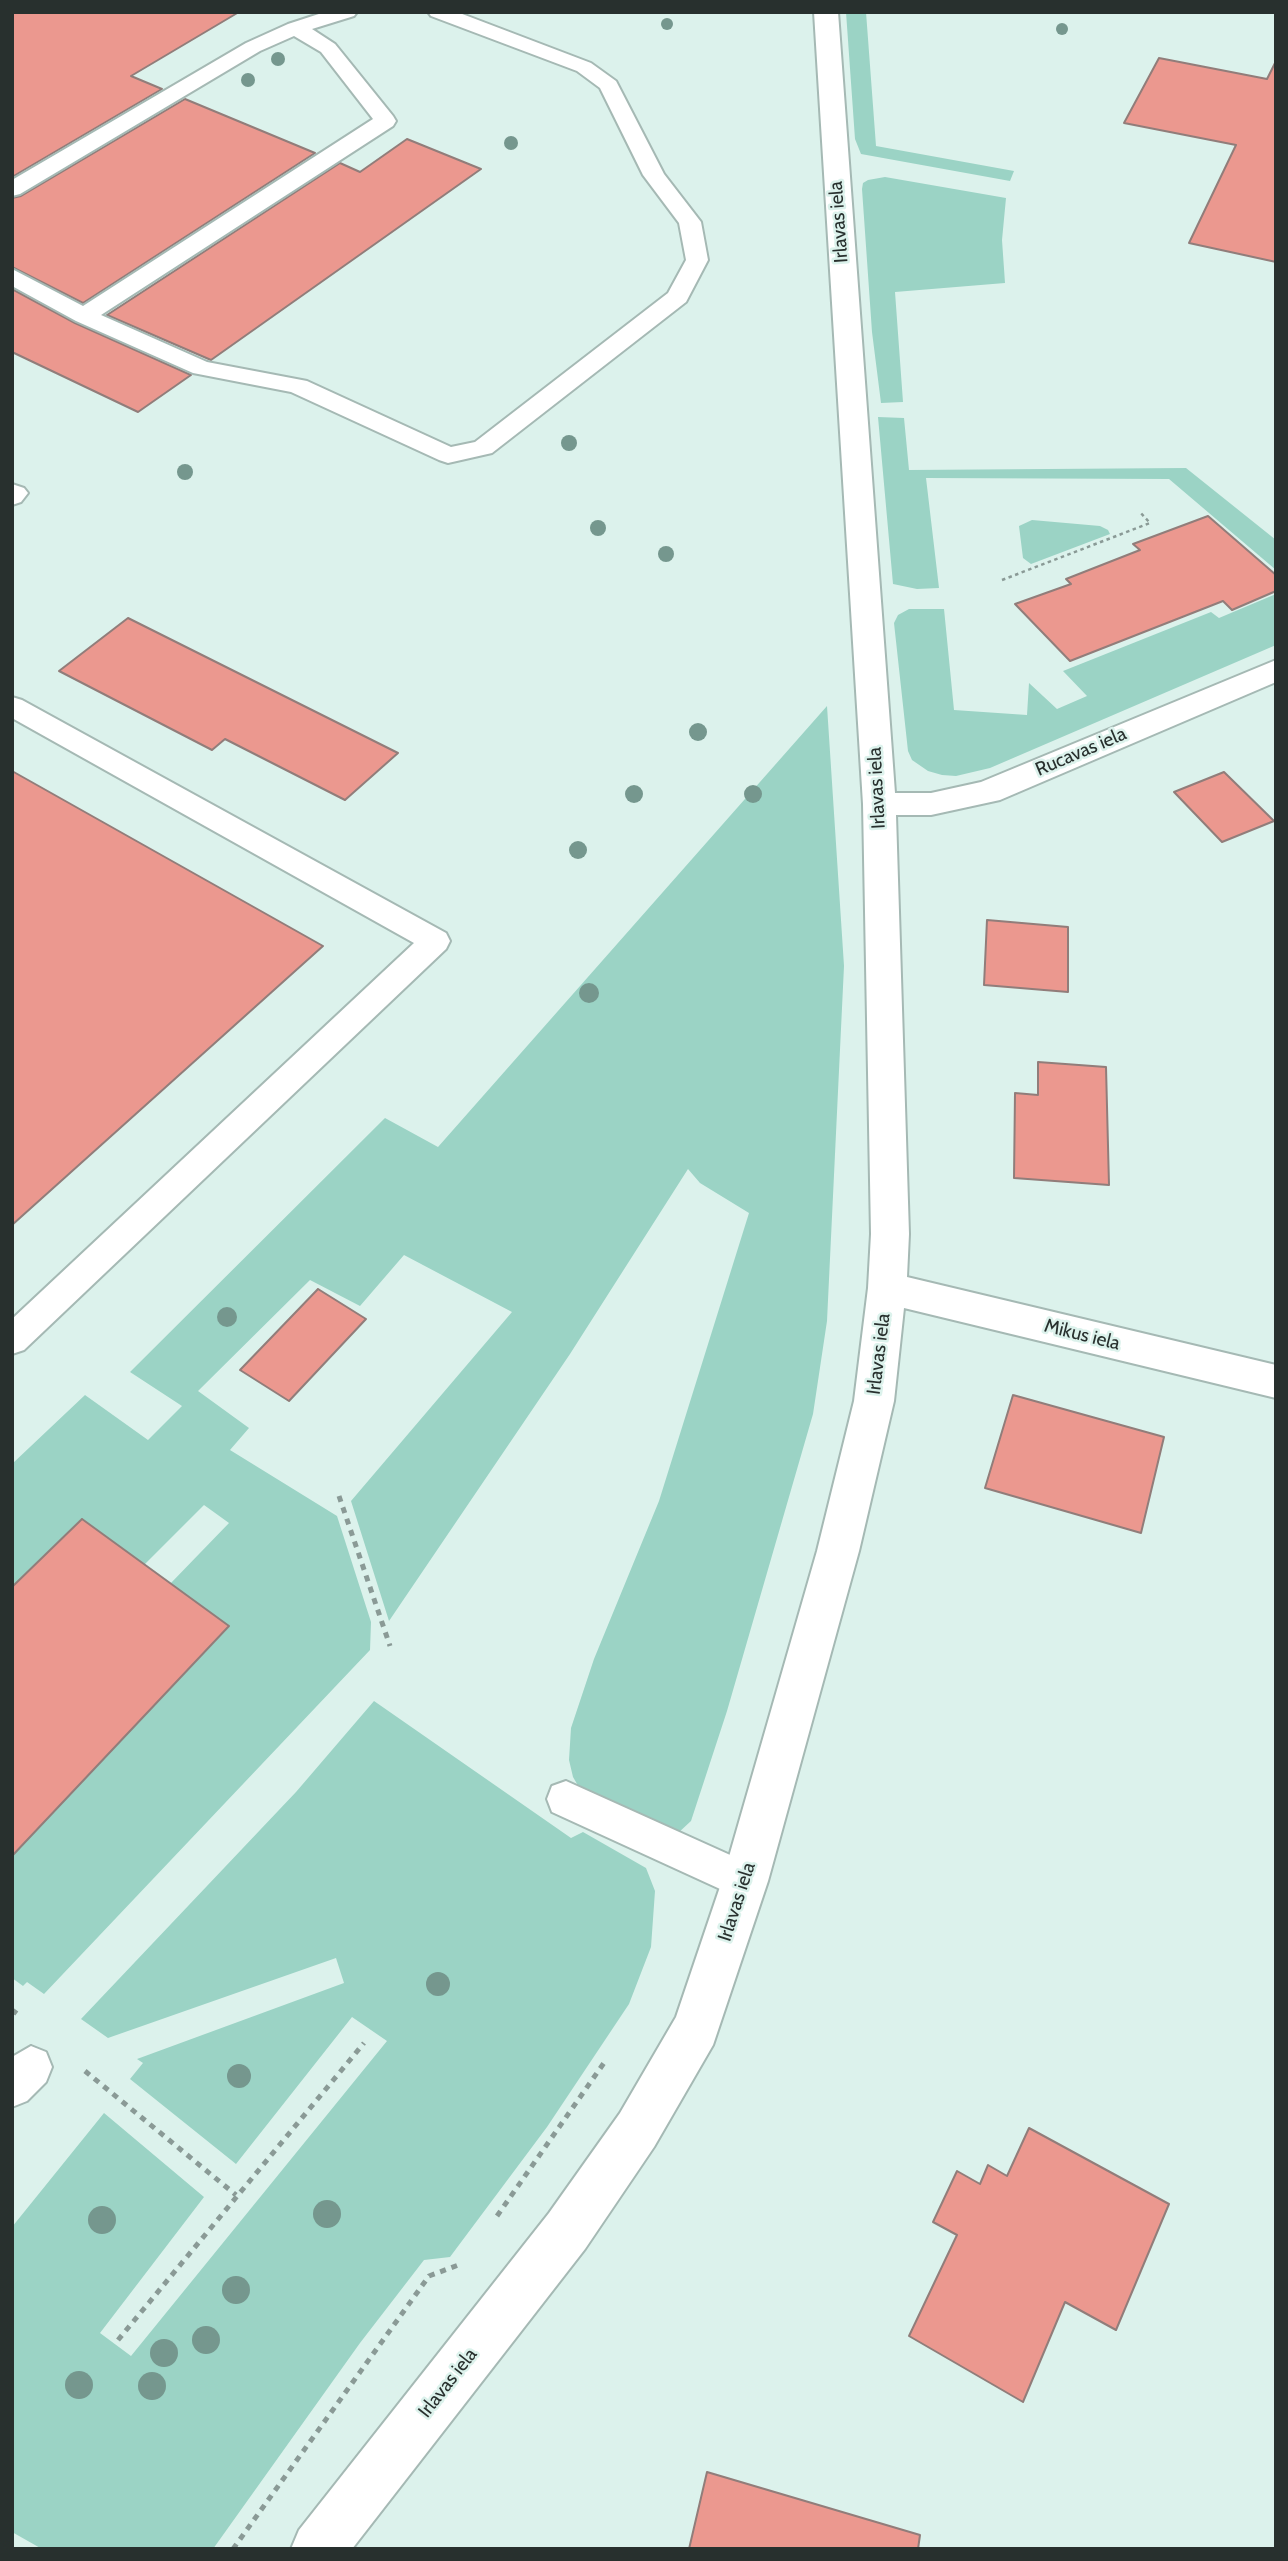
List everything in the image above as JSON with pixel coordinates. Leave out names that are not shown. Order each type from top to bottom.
[{"type":"street","name":"Irlavas iela","points":[[318,2549],[567,2231],[638,2130],[696,2028],[745,1881],[838,1550],[874,1401],[887,1288],[890,1234],[878,804],[826,12]]},
{"type":"street","name":"Rucavas iela","points":[[878,804],[931,804],[988,792],[1276,670]]},
{"type":"street","name":"Mikus iela","points":[[887,1288],[1276,1382]]},
{"type":"lane","points":[[12,189],[253,47],[295,28],[347,12]]},
{"type":"lane","points":[[12,276],[85,316],[201,369],[298,386],[448,454],[483,447],[678,297],[697,260],[690,222],[654,175],[609,85],[584,67],[438,12]]},
{"type":"lane","points":[[85,316],[385,121],[328,48],[295,28]]},
{"type":"lane","points":[[12,706],[435,941],[12,1340]]},
{"type":"lane","points":[[566,1799],[745,1881]]},
{"type":"path","points":[[1002,580],[1150,523],[1139,511]]},
{"type":"path","points":[[339,1496],[390,1646]]},
{"type":"path","points":[[12,2010],[31,2025]]},
{"type":"path","points":[[118,2340],[364,2043]]},
{"type":"path","points":[[495,2219],[609,2056]]},
{"type":"path","points":[[81,2067],[236,2195]]},
{"type":"path","points":[[233,2549],[429,2276],[464,2263]]},
{"type":"green space","points":[[846,12],[866,12],[876,146],[1014,171],[1010,181],[861,154],[855,139]]},
{"type":"green space","points":[[885,177],[1006,198],[1002,240],[1005,283],[895,292],[903,402],[881,403],[872,332],[862,189],[863,183],[868,180]]},
{"type":"green space","points":[[878,417],[904,418],[909,470],[1186,468],[1276,540],[1276,570],[1169,479],[926,478],[939,588],[917,589],[893,584]]},
{"type":"green space","points":[[1032,520],[1100,526],[1110,534],[1031,564],[1023,558],[1019,526]]},
{"type":"green space","points":[[1276,594],[1276,645],[990,768],[956,776],[942,775],[928,771],[912,760],[908,751],[894,623],[898,615],[909,609],[944,609],[954,710],[1027,715],[1029,683],[1057,709],[1087,696],[1063,671],[1211,612],[1219,618]]},
{"type":"green space","points":[[827,706],[844,966],[827,1321],[813,1414],[727,1711],[691,1821],[677,1834],[580,1789],[573,1777],[569,1760],[571,1728],[594,1659],[659,1501],[749,1213],[700,1183],[688,1169],[570,1354],[389,1621],[351,1501],[512,1312],[404,1255],[360,1306],[310,1280],[198,1391],[249,1428],[230,1450],[337,1516],[371,1622],[370,1650],[44,1994],[27,1982],[23,1986],[12,1978],[12,1855],[229,1627],[170,1584],[229,1523],[204,1505],[144,1565],[81,1519],[12,1587],[12,1464],[85,1395],[148,1440],[182,1406],[130,1372],[385,1118],[438,1147]]},
{"type":"green space","points":[[374,1701],[571,1838],[583,1832],[646,1868],[655,1891],[651,1947],[629,2004],[547,2127],[450,2257],[424,2260],[360,2343],[213,2549],[42,2549],[12,2532],[12,2227],[104,2113],[204,2197],[100,2333],[131,2356],[387,2041],[352,2017],[236,2164],[130,2079],[143,2063],[137,2059],[344,1983],[336,1958],[108,2038],[81,2019],[296,1792]]},
{"type":"building","points":[[12,12],[239,12],[131,76],[162,89],[12,177]]},
{"type":"building","points":[[1159,58],[1267,79],[1276,61],[1276,262],[1189,243],[1236,145],[1124,123]]},
{"type":"building","points":[[185,99],[315,153],[83,303],[12,267],[12,198],[21,196]]},
{"type":"building","points":[[407,139],[481,169],[211,360],[107,315],[340,163],[360,172]]},
{"type":"building","points":[[12,289],[75,323],[191,375],[138,412],[12,352]]},
{"type":"building","points":[[1208,516],[1276,575],[1276,591],[1232,610],[1223,601],[1070,661],[1015,604],[1071,584],[1066,579],[1140,550],[1133,544]]},
{"type":"building","points":[[128,618],[398,753],[345,800],[225,739],[212,750],[59,671]]},
{"type":"building","points":[[12,771],[323,946],[12,1225]]},
{"type":"building","points":[[1224,772],[1274,821],[1222,842],[1174,792]]},
{"type":"building","points":[[987,920],[1068,927],[1068,992],[984,985]]},
{"type":"building","points":[[1038,1062],[1106,1067],[1109,1185],[1014,1178],[1015,1093],[1038,1095]]},
{"type":"building","points":[[318,1289],[366,1319],[289,1401],[240,1370]]},
{"type":"building","points":[[1013,1395],[1164,1437],[1141,1533],[985,1488]]},
{"type":"building","points":[[82,1519],[229,1626],[12,1856],[12,1587]]},
{"type":"building","points":[[1029,2128],[1169,2204],[1116,2330],[1065,2302],[1023,2402],[909,2336],[957,2235],[933,2222],[957,2171],[980,2184],[988,2165],[1007,2176]]},
{"type":"building","points":[[707,2472],[920,2535],[918,2549],[689,2549]]}]
